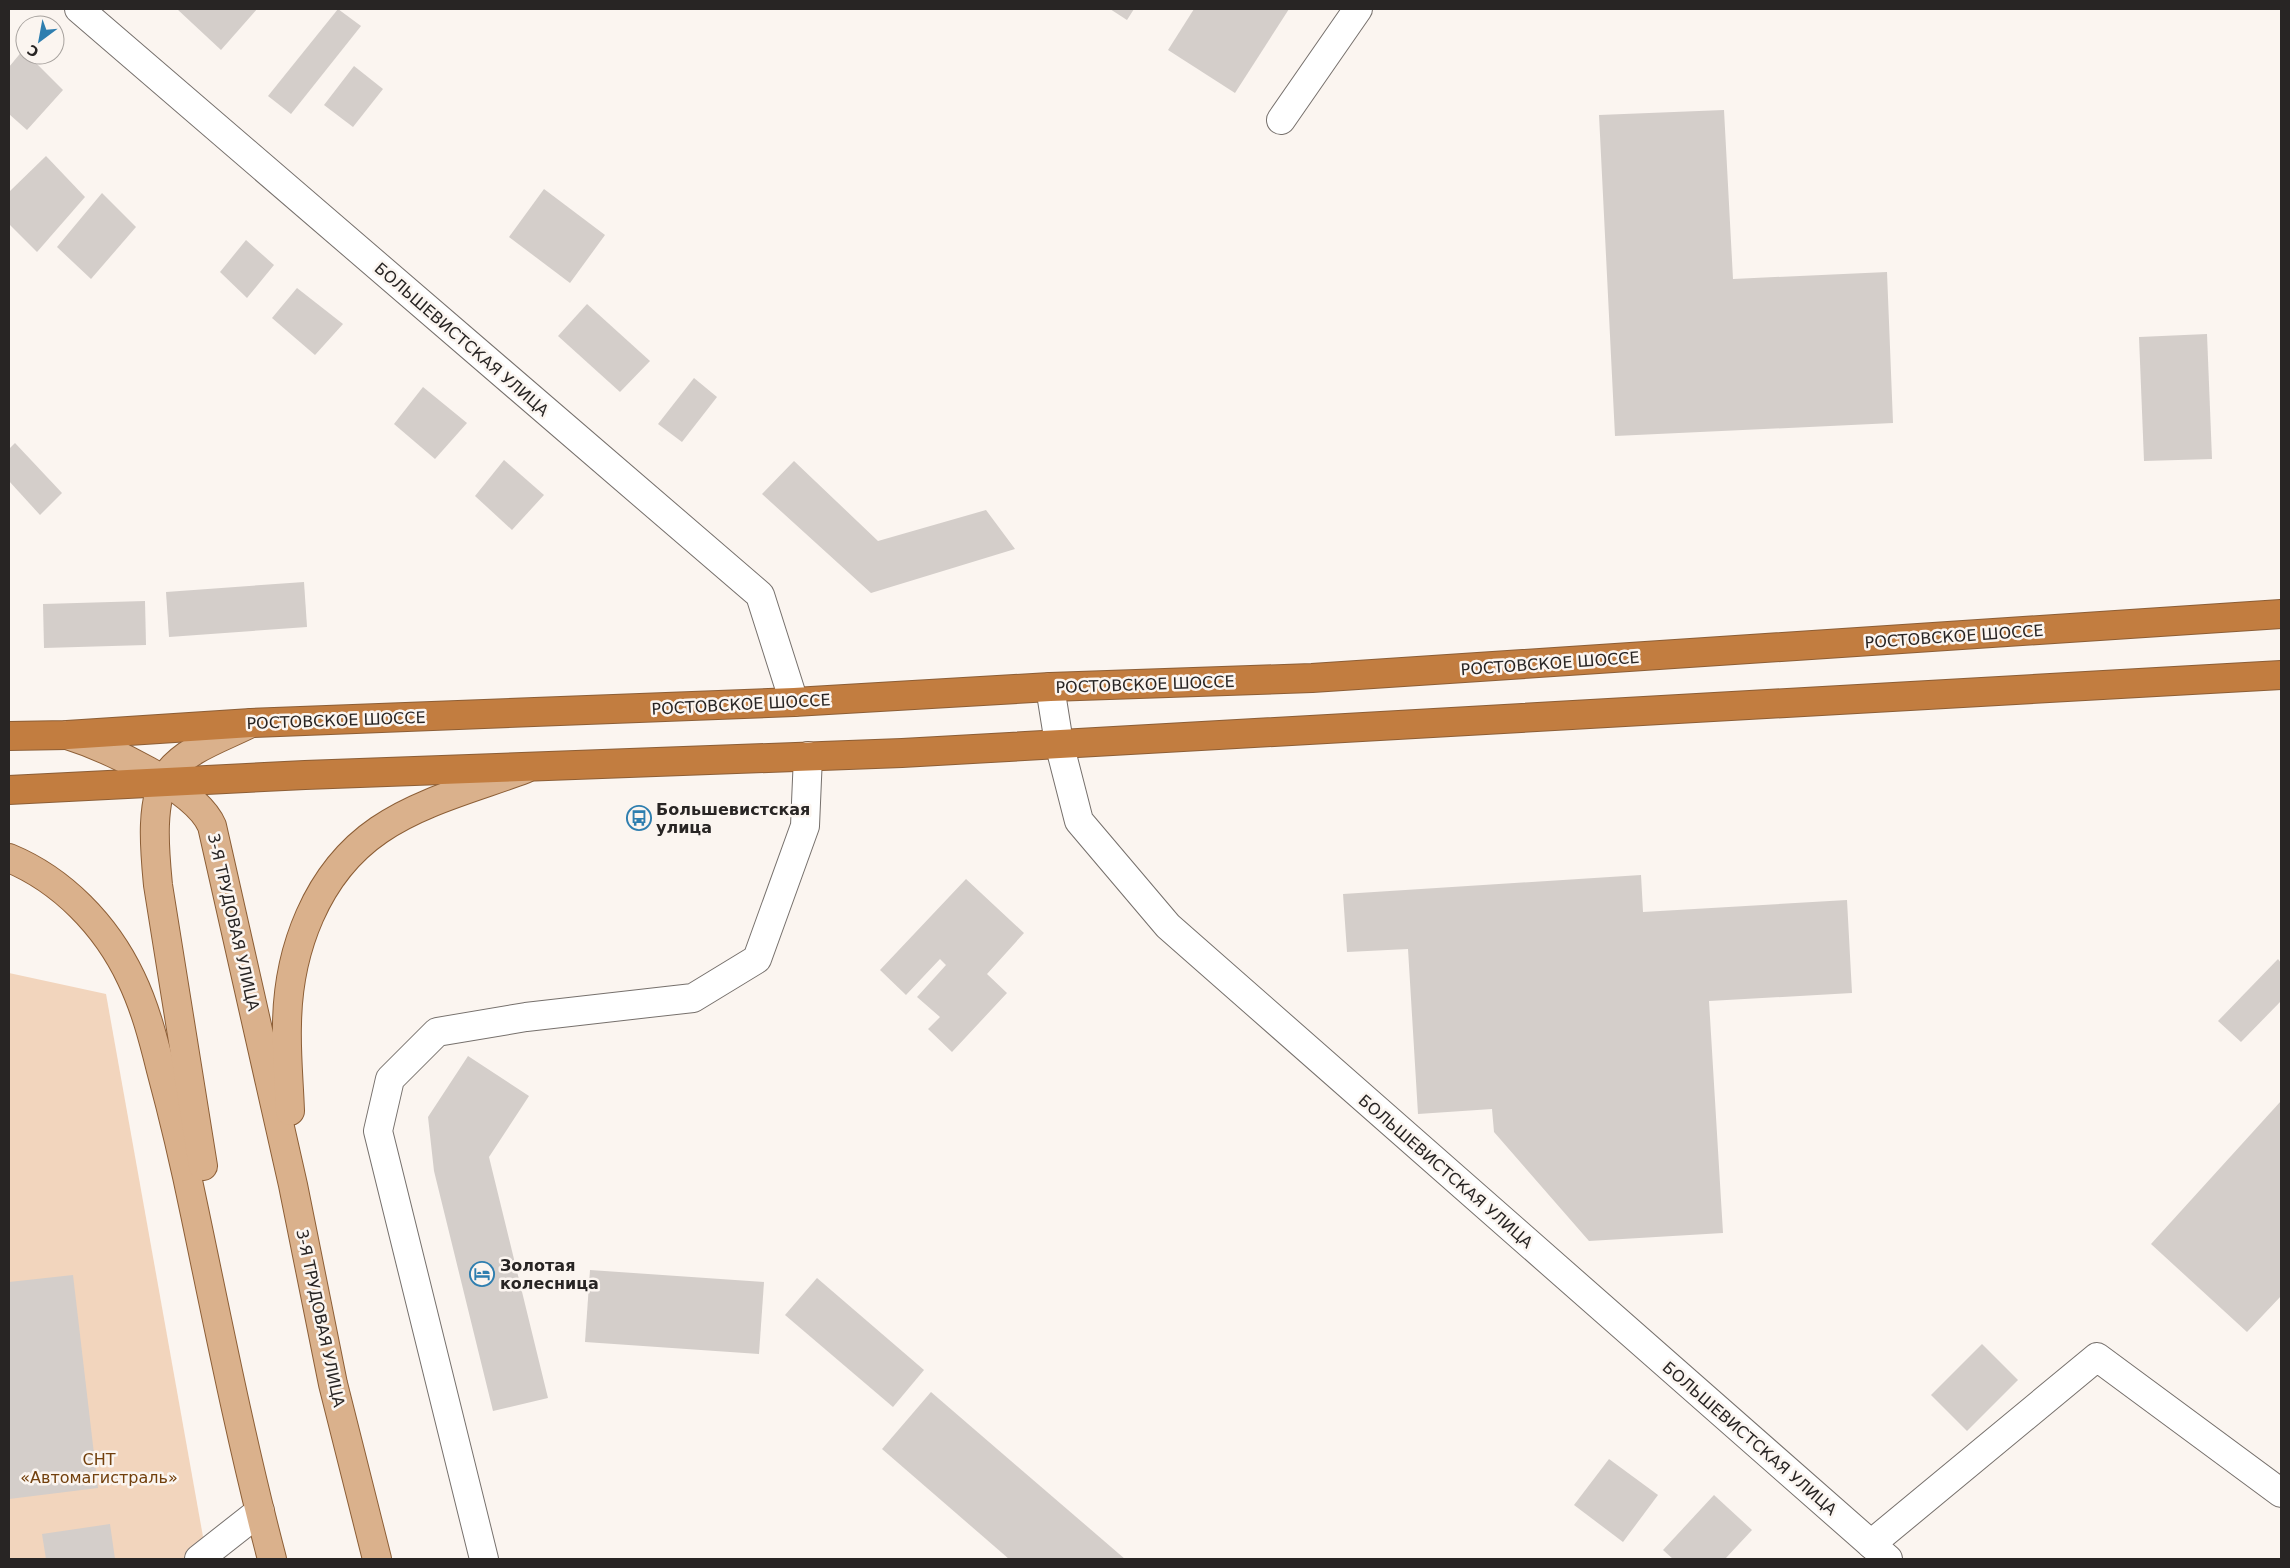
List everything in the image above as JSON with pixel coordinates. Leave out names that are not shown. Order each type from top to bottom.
[{"type":"highway","name":"РОСТОВСКОЕ ШОССЕ","points":[[9,736],[67,735],[251,724],[794,702],[1050,686],[1312,678],[2281,614]]},
{"type":"highway","points":[[9,790],[163,781],[808,756],[2281,674]]},
{"type":"main road","points":[[242,1440],[188,1065],[158,885],[155,852],[156,818],[163,781],[177,764],[200,748],[251,724]]},
{"type":"main road","name":"3-Я ТРУДОВАЯ УЛИЦА","points":[[67,735],[113,752],[163,781],[202,809],[212,826],[293,1185],[334,1384],[377,1559]]},
{"type":"main road","points":[[293,1185],[287,1023],[292,971],[300,938],[321,891],[344,860],[379,830],[422,807],[535,766]]},
{"type":"main road","points":[[9,858],[26,865],[55,884],[77,902],[98,926],[131,977],[146,1015],[180,1140],[242,1440],[272,1559]]},
{"type":"street","name":"БОЛЬШЕВИСТСКАЯ УЛИЦА","points":[[78,9],[760,596],[794,702]]},
{"type":"street","points":[[1281,120],[1358,9]]},
{"type":"street","name":"БОЛЬШЕВИСТСКАЯ УЛИЦА","points":[[1050,686],[1059,743],[1079,821],[1168,926],[1879,1552]]},
{"type":"street","points":[[484,1559],[378,1131],[390,1079],[438,1032],[526,1017],[693,998],[757,959],[805,826],[808,756]]},
{"type":"street","points":[[1879,1552],[2097,1357],[2281,1493]]},
{"type":"street","points":[[199,1559],[260,1511]]},
{"type":"green space","name":"СНТ «Автомагистраль»","points":[[9,973],[106,994],[207,1559],[9,1559]]},
{"type":"building","points":[[177,9],[257,9],[221,50]]},
{"type":"building","points":[[338,9],[361,26],[291,114],[268,96]]},
{"type":"building","points":[[1110,9],[1134,9],[1127,20]]},
{"type":"building","points":[[1194,9],[1289,9],[1235,93],[1168,50]]},
{"type":"building","points":[[15,60],[15,65],[38,65],[63,90],[27,130],[9,114],[9,67]]},
{"type":"building","points":[[354,66],[383,89],[353,127],[324,105]]},
{"type":"building","points":[[1724,110],[1733,279],[1887,272],[1893,423],[1615,436],[1599,115]]},
{"type":"building","points":[[46,156],[85,197],[37,252],[9,224],[9,192]]},
{"type":"building","points":[[544,189],[605,235],[570,283],[509,237]]},
{"type":"building","points":[[102,193],[136,227],[91,279],[57,247]]},
{"type":"building","points":[[246,240],[274,265],[247,298],[220,272]]},
{"type":"building","points":[[297,288],[343,324],[315,355],[272,318]]},
{"type":"building","points":[[587,304],[650,361],[620,392],[558,336]]},
{"type":"building","points":[[2207,334],[2212,459],[2144,461],[2139,337]]},
{"type":"building","points":[[694,378],[717,397],[682,442],[658,424]]},
{"type":"building","points":[[423,387],[467,423],[435,459],[394,424]]},
{"type":"building","points":[[15,443],[62,493],[40,515],[9,481],[9,449]]},
{"type":"building","points":[[504,460],[544,495],[512,530],[475,496]]},
{"type":"building","points":[[794,461],[878,541],[986,510],[1015,549],[871,593],[762,494]]},
{"type":"building","points":[[304,582],[307,627],[169,637],[166,592]]},
{"type":"building","points":[[145,601],[146,645],[44,648],[43,604]]},
{"type":"building","points":[[1641,875],[1643,912],[1847,900],[1852,993],[1709,1001],[1723,1233],[1589,1241],[1494,1132],[1492,1109],[1418,1114],[1408,949],[1347,952],[1343,894]]},
{"type":"building","points":[[966,879],[1024,933],[987,974],[1007,993],[952,1052],[928,1029],[940,1017],[917,997],[946,965],[940,959],[906,995],[880,970]]},
{"type":"building","points":[[2278,959],[2281,963],[2281,1001],[2241,1042],[2218,1021]]},
{"type":"building","points":[[468,1056],[529,1096],[489,1157],[548,1398],[493,1411],[434,1171],[428,1117]]},
{"type":"building","points":[[2281,1101],[2281,1296],[2247,1332],[2151,1244]]},
{"type":"building","points":[[590,1270],[764,1282],[759,1354],[585,1342]]},
{"type":"building","points":[[73,1275],[98,1488],[9,1499],[9,1282]]},
{"type":"building","points":[[817,1278],[924,1370],[893,1407],[785,1315]]},
{"type":"building","points":[[1982,1344],[2018,1380],[1967,1431],[1931,1395]]},
{"type":"building","points":[[931,1392],[1125,1559],[1009,1559],[882,1449]]},
{"type":"building","points":[[1609,1459],[1658,1495],[1623,1542],[1574,1505]]},
{"type":"building","points":[[1714,1495],[1752,1530],[1725,1559],[1673,1559],[1663,1550]]},
{"type":"building","points":[[110,1524],[115,1559],[46,1559],[42,1534]]},
{"type":"place","name":"Большевистская улица","points":[[639,818]]},
{"type":"place","name":"Золотая колесница","points":[[482,1274]]}]
